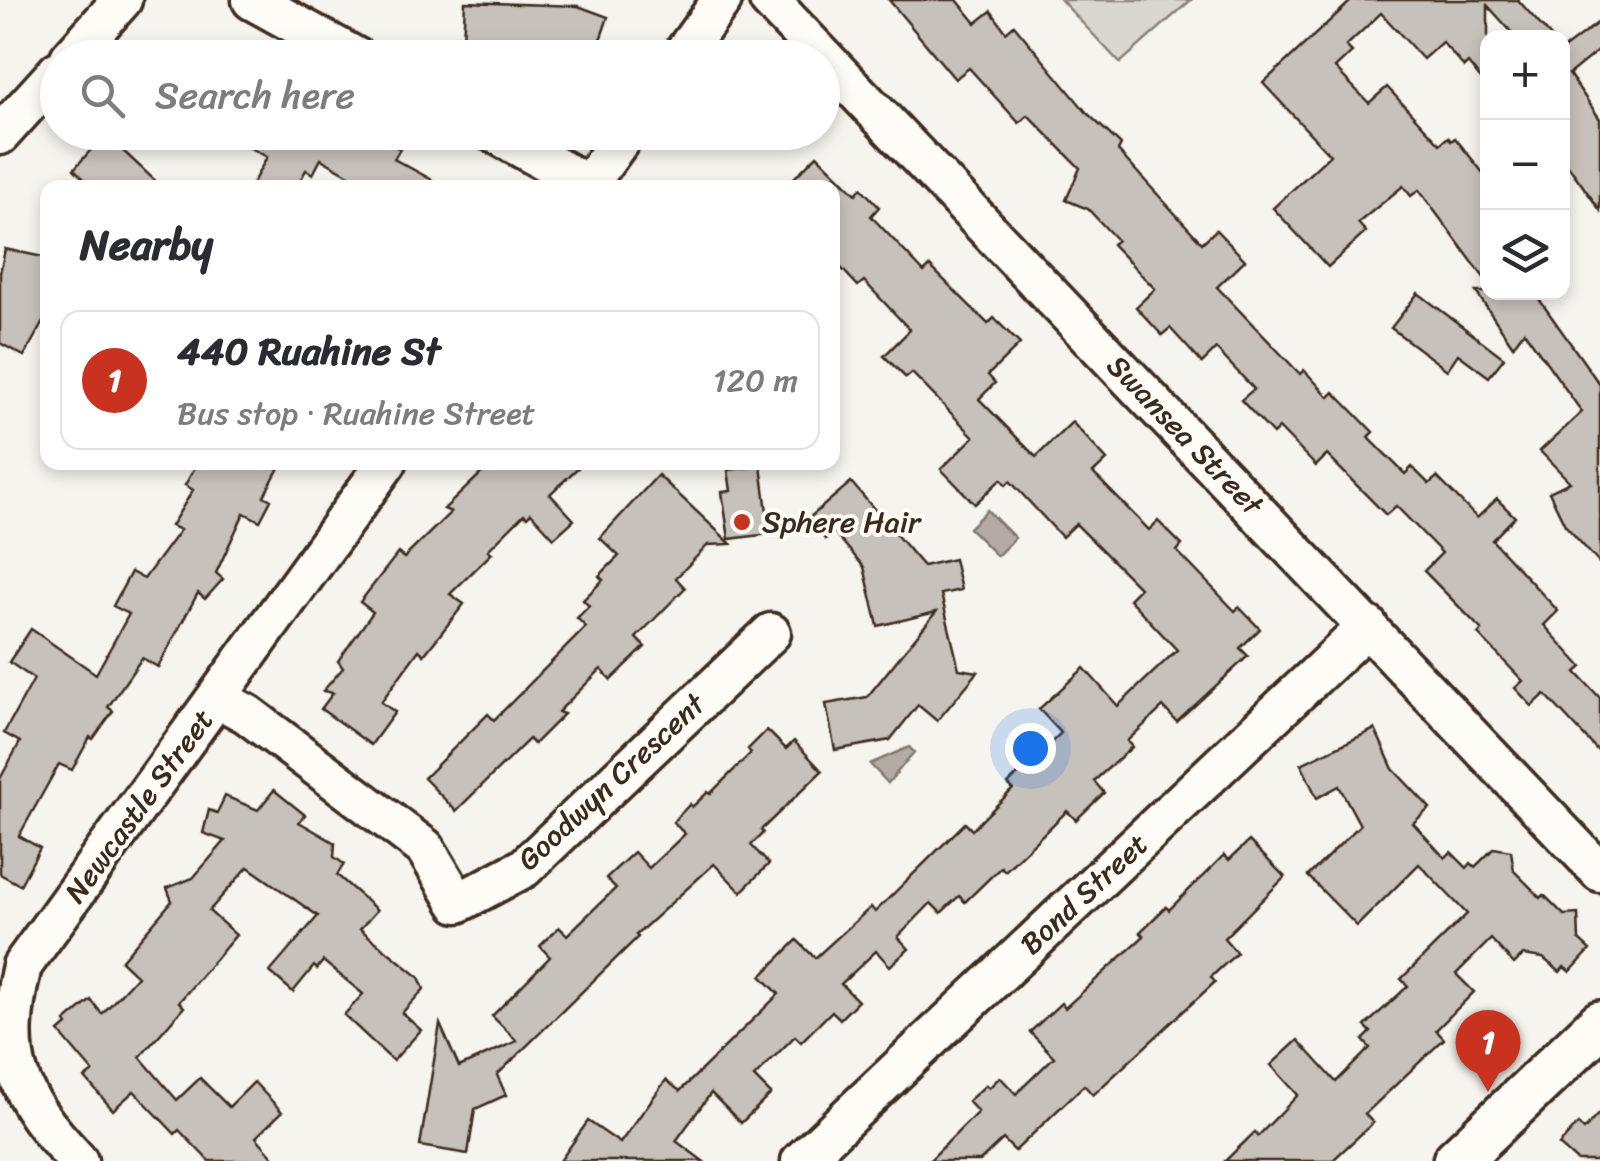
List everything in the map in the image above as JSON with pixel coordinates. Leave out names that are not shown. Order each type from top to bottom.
[{"type":"street","points":[[86,40],[122,0]]},
{"type":"street","points":[[252,0],[324,40]]},
{"type":"street","points":[[693,40],[722,0]]},
{"type":"street","name":"Swansea Street","points":[[769,0],[807,40]]},
{"type":"street","name":"Swansea Street","points":[[840,74],[1600,872]]},
{"type":"street","points":[[0,134],[40,91]]},
{"type":"street","points":[[524,150],[577,180]]},
{"type":"street","points":[[591,180],[613,150]]},
{"type":"street","name":"Newcastle Street","points":[[78,1161],[10,1082],[0,1050],[8,992],[22,966],[381,470]]},
{"type":"street","name":"Bond Street","points":[[801,1161],[1368,626]]},
{"type":"street","name":"Goodwyn Crescent","points":[[217,698],[247,714],[425,848],[458,904],[524,868],[771,633]]},
{"type":"street","points":[[1456,1161],[1600,1024]]},
{"type":"shaded area","points":[[1061,0],[1191,0],[1120,63]]},
{"type":"shaded area","points":[[987,510],[1015,538],[997,556],[969,528]]},
{"type":"shaded area","points":[[909,747],[914,752],[888,783],[870,764]]},
{"type":"building","points":[[889,0],[957,0],[976,23],[991,11],[1006,32],[1014,25],[1087,113],[1121,145],[1118,151],[1202,243],[1216,230],[1245,260],[1217,287],[1300,374],[1304,370],[1329,397],[1334,392],[1373,432],[1368,437],[1405,474],[1412,467],[1429,484],[1437,477],[1477,518],[1497,499],[1515,517],[1492,540],[1558,611],[1544,625],[1582,667],[1576,672],[1600,698],[1600,753],[1545,694],[1532,706],[1515,688],[1523,681],[1478,634],[1482,630],[1424,571],[1442,553],[1396,506],[1386,515],[1327,455],[1316,466],[1279,428],[1273,434],[1241,400],[1254,389],[1216,349],[1202,363],[1170,328],[1162,335],[1136,307],[1155,289],[1112,244],[1117,240],[1088,209],[1066,200],[1080,168],[1028,115],[1019,123],[969,68],[955,79]]},
{"type":"building","points":[[1352,0],[1518,0],[1545,30],[1510,30],[1488,6],[1488,30],[1480,30],[1480,78],[1468,63],[1464,67],[1442,42],[1423,59],[1381,13],[1346,46],[1352,52],[1335,68],[1369,103],[1387,87],[1440,144],[1448,137],[1451,141],[1455,138],[1480,169],[1480,272],[1419,190],[1411,196],[1403,186],[1358,223],[1366,232],[1328,267],[1273,208],[1330,155],[1263,83]]},
{"type":"building","points":[[465,2],[578,6],[608,17],[600,40],[463,40]]},
{"type":"building","points":[[1600,21],[1600,49],[1570,73],[1570,44]]},
{"type":"building","points":[[1570,75],[1600,119],[1600,210],[1570,168]]},
{"type":"building","points":[[91,150],[122,150],[154,180],[85,180],[74,169]]},
{"type":"building","points":[[254,150],[399,150],[394,159],[432,180],[358,180],[321,159],[313,174],[306,170],[300,180],[254,180],[267,157]]},
{"type":"building","points":[[817,155],[856,194],[861,188],[879,207],[871,216],[924,272],[930,266],[988,324],[994,318],[1020,344],[988,375],[995,383],[979,399],[1036,457],[1072,422],[1107,460],[1093,473],[1149,530],[1158,521],[1182,545],[1177,551],[1235,611],[1239,607],[1260,629],[1240,648],[1248,656],[1177,722],[1163,707],[1127,741],[1132,747],[1094,781],[1104,793],[1076,820],[1067,811],[1005,871],[1001,867],[965,902],[959,896],[941,913],[931,903],[898,937],[909,949],[890,966],[876,951],[841,984],[858,1001],[840,1019],[832,1011],[801,1042],[795,1036],[754,1077],[771,1094],[741,1123],[711,1093],[676,1141],[703,1161],[560,1161],[588,1121],[620,1143],[666,1080],[680,1091],[779,994],[761,976],[797,940],[815,958],[871,907],[875,912],[965,823],[972,830],[1013,789],[1008,784],[1061,733],[1039,709],[1084,668],[1118,706],[1177,650],[1129,599],[1140,588],[1076,524],[1062,537],[1010,481],[1006,485],[1001,479],[975,504],[941,469],[974,437],[912,373],[906,378],[884,356],[910,330],[864,281],[858,286],[840,267],[840,180],[792,180]]},
{"type":"building","points":[[5,249],[40,256],[40,327],[24,356],[0,343],[0,273]]},
{"type":"building","points":[[1418,293],[1504,358],[1489,377],[1458,354],[1447,370],[1391,328]]},
{"type":"building","points":[[1481,300],[1540,300],[1600,385],[1600,564],[1565,525],[1549,492],[1570,482],[1540,451],[1582,412],[1524,331],[1513,346]]},
{"type":"building","points":[[193,470],[278,470],[264,496],[271,500],[260,521],[244,513],[216,573],[223,579],[205,599],[198,593],[158,667],[142,658],[108,707],[113,711],[93,739],[90,737],[72,770],[59,764],[19,836],[40,848],[20,885],[0,874],[0,779],[20,742],[4,733],[34,679],[9,662],[31,629],[96,674],[129,614],[113,606],[131,572],[144,579],[180,530],[171,526],[193,490],[185,485]]},
{"type":"building","points":[[485,470],[576,470],[550,494],[574,520],[554,538],[531,513],[527,517],[524,514],[488,550],[492,553],[450,594],[464,604],[424,655],[419,650],[381,702],[395,712],[371,745],[321,709],[333,693],[323,691],[343,668],[338,661],[373,612],[360,602],[398,553],[404,558],[451,512],[444,509]]},
{"type":"building","points":[[728,470],[762,470],[770,534],[729,539],[722,492],[731,491]]},
{"type":"building","points":[[658,475],[731,544],[708,545],[676,578],[685,588],[636,638],[645,647],[611,680],[601,669],[558,712],[564,714],[534,744],[529,739],[456,811],[424,778],[488,714],[494,720],[586,627],[577,618],[589,606],[583,600],[619,556],[600,538]]},
{"type":"building","points":[[851,482],[923,566],[954,559],[961,590],[941,594],[959,669],[978,672],[937,721],[918,705],[890,740],[835,750],[826,704],[867,697],[936,612],[878,626],[864,567],[834,532],[825,539],[808,519]]},
{"type":"building","points":[[1375,729],[1393,769],[1430,808],[1413,823],[1445,858],[1451,852],[1467,868],[1471,863],[1475,867],[1494,848],[1511,851],[1514,871],[1541,898],[1544,895],[1564,915],[1578,914],[1579,940],[1590,950],[1570,972],[1564,967],[1560,972],[1543,958],[1523,955],[1514,964],[1491,939],[1456,974],[1474,992],[1436,1030],[1444,1039],[1365,1114],[1373,1123],[1332,1161],[1225,1161],[1255,1132],[1258,1136],[1298,1095],[1271,1065],[1298,1040],[1336,1082],[1370,1048],[1363,1040],[1371,1032],[1365,1026],[1408,986],[1401,979],[1467,914],[1419,864],[1357,926],[1308,876],[1360,825],[1339,786],[1317,798],[1301,764]]},
{"type":"building","points":[[767,730],[786,749],[794,741],[822,771],[761,830],[763,833],[751,845],[769,864],[741,892],[714,864],[636,935],[497,1075],[506,1095],[475,1109],[468,1154],[420,1146],[440,1024],[459,1067],[517,1041],[492,1016],[550,957],[540,946],[559,927],[567,935],[616,888],[606,878],[634,852],[649,868],[685,834],[673,822],[690,804],[692,807],[710,794],[751,753],[748,749]]},
{"type":"building","points":[[274,790],[305,815],[299,822],[335,843],[334,857],[344,864],[337,875],[377,910],[360,929],[419,977],[424,989],[402,1013],[421,1030],[393,1061],[344,1015],[363,994],[323,961],[293,992],[270,972],[318,916],[248,867],[209,911],[236,935],[179,1002],[184,1007],[140,1057],[177,1100],[200,1078],[229,1107],[254,1082],[282,1112],[256,1137],[277,1161],[209,1161],[179,1130],[175,1134],[134,1091],[113,1110],[85,1078],[93,1072],[59,1032],[91,1000],[102,1014],[137,976],[121,961],[172,901],[167,888],[193,878],[225,841],[203,833],[209,810],[217,813],[225,796],[258,810]]},
{"type":"building","points":[[1249,841],[1285,877],[1224,938],[1237,953],[1211,977],[1215,982],[1093,1095],[1084,1085],[1015,1151],[1003,1139],[980,1161],[929,1161],[978,1112],[968,1101],[986,1085],[989,1088],[1000,1077],[1016,1094],[1054,1057],[1030,1032],[1061,1003],[1065,1008],[1144,936],[1140,932],[1166,907],[1169,910],[1224,855],[1229,860]]},
{"type":"building","points":[[1600,1112],[1600,1161],[1577,1161],[1559,1145],[1578,1124],[1584,1130]]},
{"type":"place","name":"Sphere Hair","points":[[742,522]]},
{"type":"place","name":"440 Ruahine St","points":[[1488,1092]]}]
